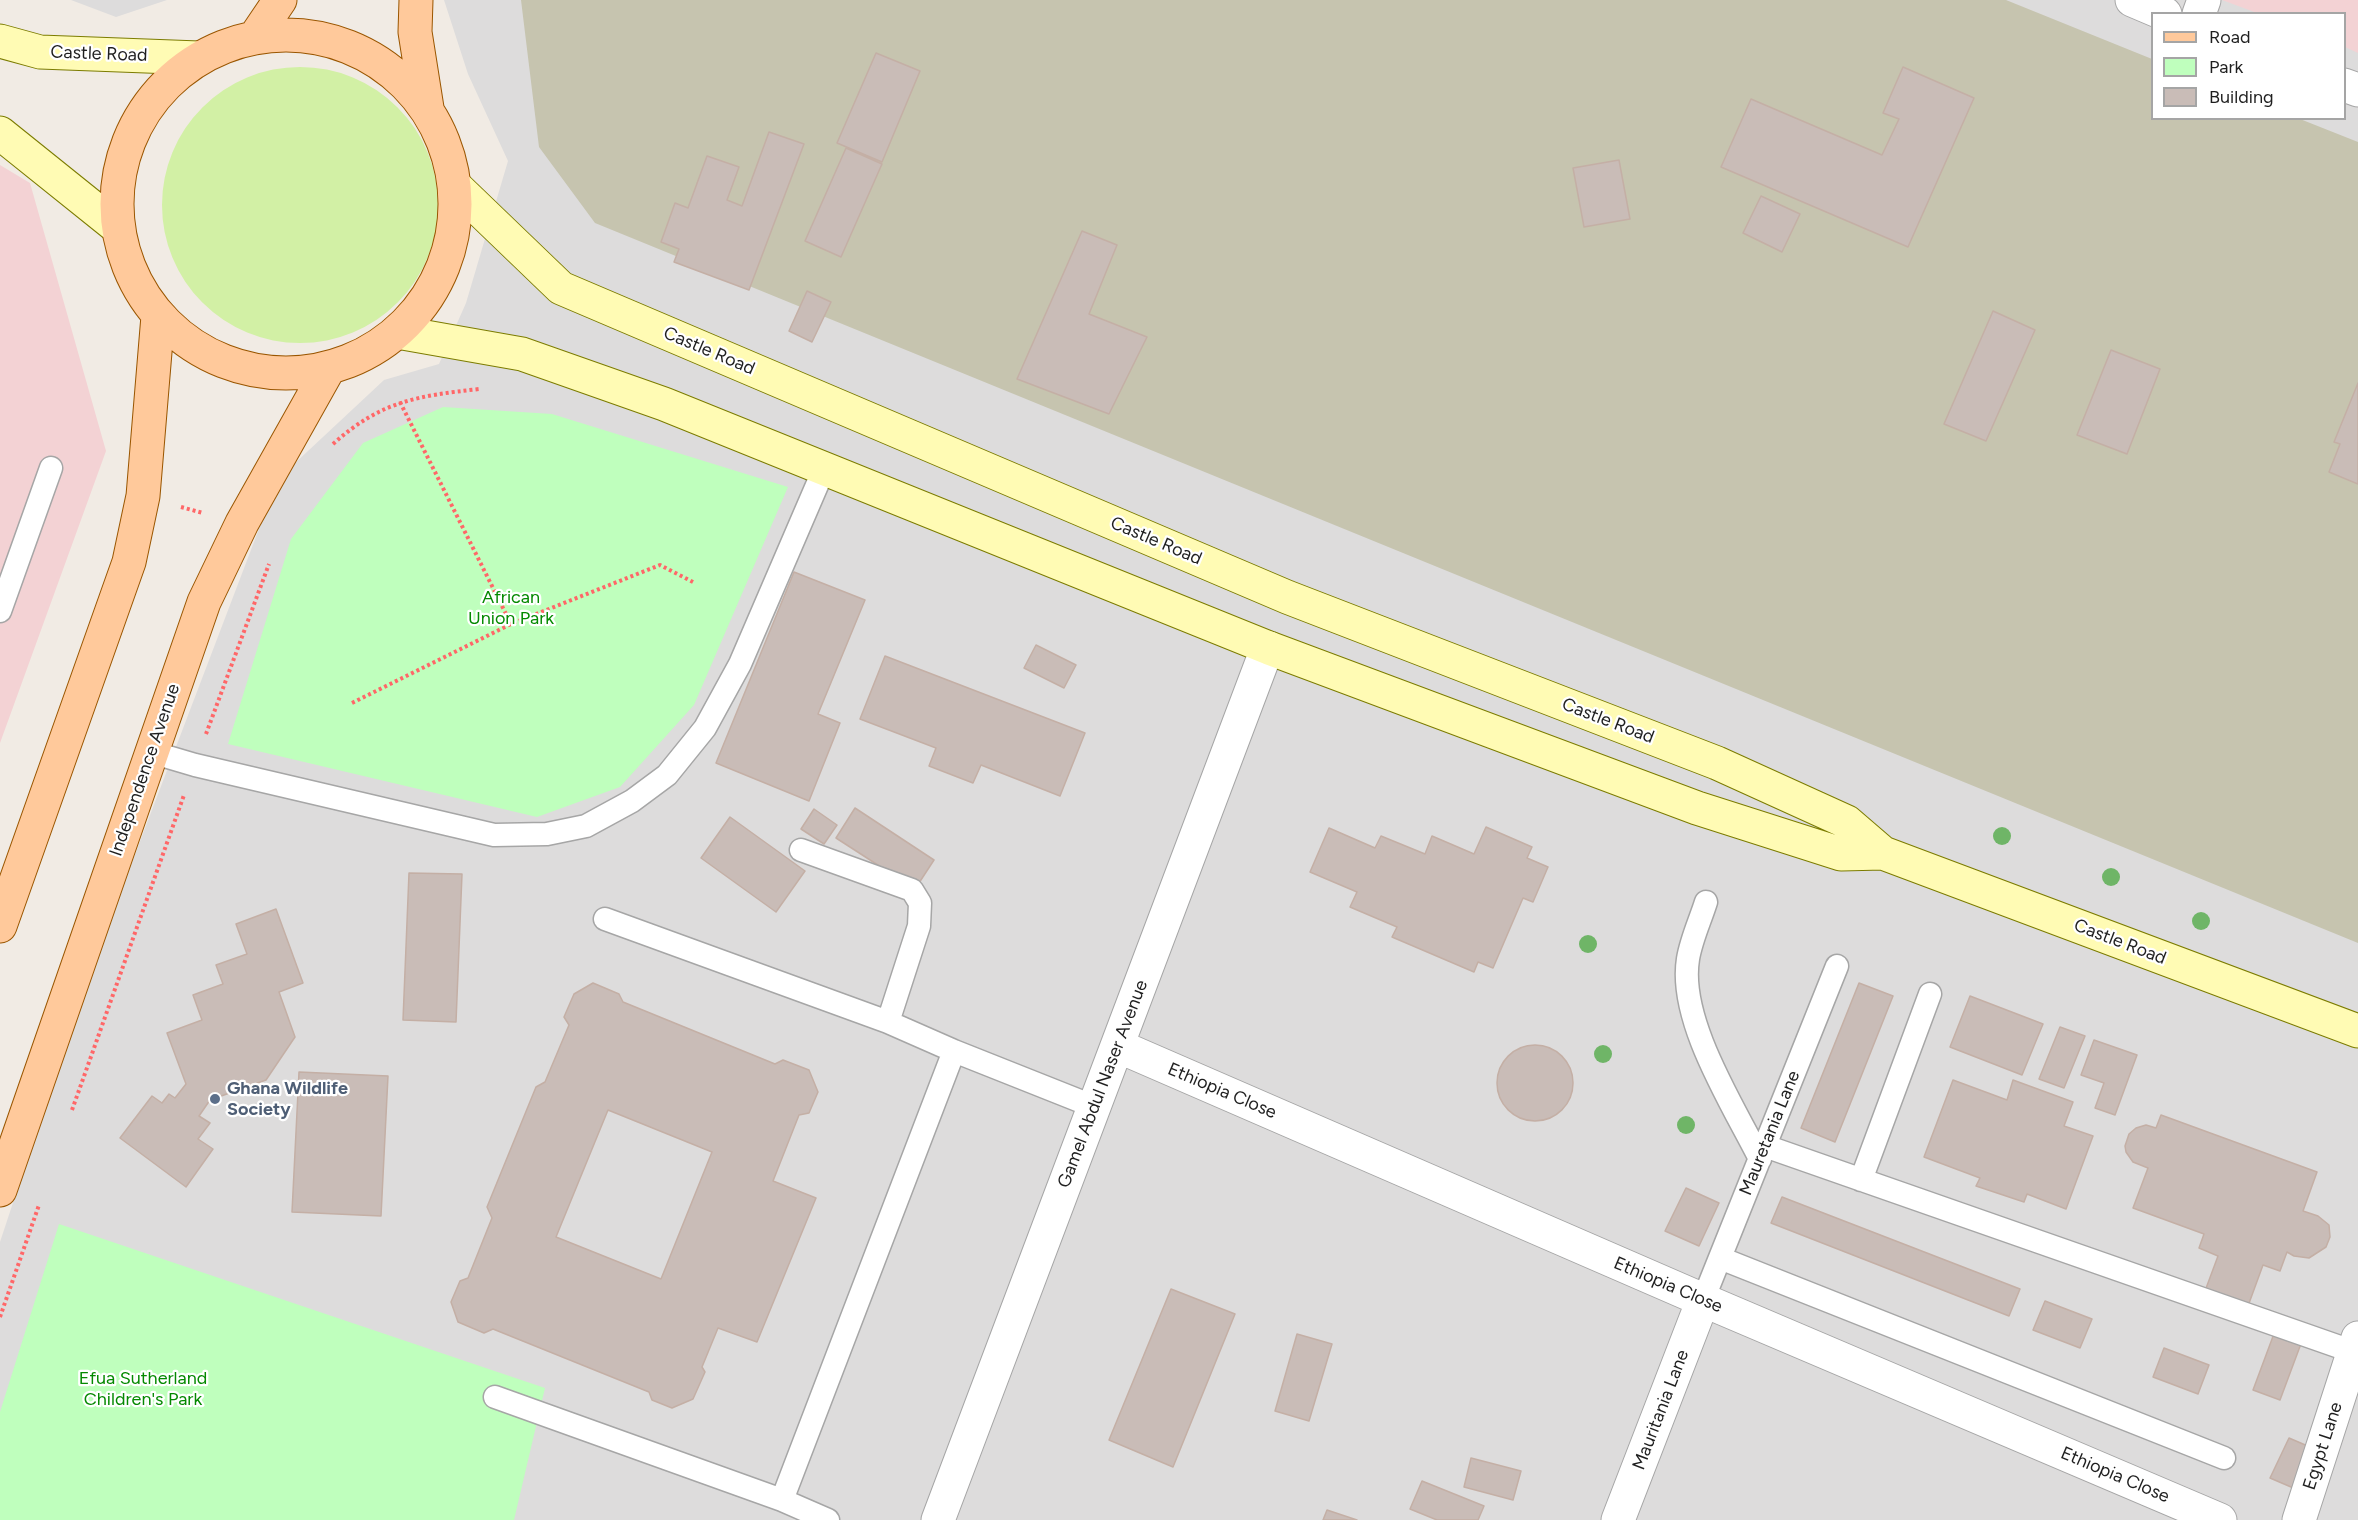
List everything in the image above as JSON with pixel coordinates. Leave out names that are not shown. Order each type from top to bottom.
[{"type":"main road","points":[[255,37],[280,0]]},
{"type":"main road","points":[[417,0],[415,32],[427,108],[446,146],[456,187],[452,240],[432,290],[397,332],[366,353],[329,368],[283,373],[236,366],[194,346],[158,316],[131,275],[117,227],[121,162],[150,102],[199,58],[225,45],[255,37],[320,37],[381,62],[427,108]]},
{"type":"main road","name":"Castle Road","points":[[0,41],[40,52],[199,58]]},
{"type":"main road","points":[[0,134],[117,227]]},
{"type":"main road","name":"Castle Road","points":[[456,187],[561,288],[1287,597],[1717,763],[1847,822],[1883,853],[2358,1031]]},
{"type":"main road","points":[[0,926],[129,562],[143,496],[158,316]]},
{"type":"main road","name":"Castle Road","points":[[397,332],[522,354],[664,404],[1269,648],[1697,808],[1840,854],[1883,853]]},
{"type":"main road","name":"Independence Avenue","points":[[0,1190],[204,602],[242,523],[329,368]]},
{"type":"street","points":[[2132,0],[2160,12]]},
{"type":"street","name":"Gamel Abdul Naser Avenue","points":[[938,1520],[1269,648]]},
{"type":"street","name":"Ethiopia Close","points":[[1118,1046],[1703,1300],[2220,1520]]},
{"type":"street","name":"Mauritania Lane","points":[[1618,1520],[1703,1300]]},
{"type":"street","name":"Egypt Lane","points":[[2299,1520],[2356,1345]]},
{"type":"lane","points":[[0,611],[51,468]]},
{"type":"lane","points":[[151,752],[195,765],[494,835],[547,834],[586,826],[632,801],[667,775],[705,728],[740,664],[824,469]]},
{"type":"lane","points":[[801,850],[912,890],[920,903],[919,926],[888,1022]]},
{"type":"lane","points":[[1706,902],[1688,960],[1689,1004],[1703,1044],[1762,1152],[1861,1180],[2356,1345]]},
{"type":"lane","points":[[605,920],[888,1022],[1095,1107]]},
{"type":"lane","name":"Mauretania Lane","points":[[1703,1300],[1837,966]]},
{"type":"lane","points":[[1861,1180],[1930,994]]},
{"type":"lane","points":[[782,1500],[954,1051]]},
{"type":"lane","points":[[1720,1258],[2224,1458]]},
{"type":"lane","points":[[495,1397],[782,1500],[828,1520]]},
{"type":"path","points":[[328,453],[333,444],[367,417],[399,402],[481,388]]},
{"type":"path","points":[[399,402],[511,624]]},
{"type":"path","points":[[69,1120],[269,563]]},
{"type":"path","points":[[352,703],[511,624],[660,566],[693,582]]},
{"type":"path","points":[[0,1317],[41,1198]]},
{"type":"shaded area","points":[[71,0],[167,0],[116,17]]},
{"type":"shaded area","points":[[444,0],[2358,0],[2358,1520],[0,1520],[0,1242],[83,991],[278,479],[384,380],[439,364],[466,303],[508,161],[468,74]]},
{"type":"shaded area","points":[[521,0],[2006,0],[2151,59],[2151,120],[2303,120],[2358,142],[2358,943],[595,223],[539,147]]},
{"type":"shaded area","points":[[2222,0],[2358,0],[2358,53],[2346,47],[2346,12],[2254,12]]},
{"type":"shaded area","points":[[0,165],[30,183],[106,451],[0,743]]},
{"type":"green space","points":[[300,67],[327,70],[353,78],[376,91],[397,108],[414,129],[427,152],[435,178],[438,205],[435,232],[427,258],[414,281],[397,302],[376,319],[353,332],[327,340],[300,343],[273,340],[247,332],[224,319],[203,302],[186,281],[173,258],[165,232],[162,205],[165,178],[173,152],[186,129],[203,108],[224,91],[247,78],[273,70]]},
{"type":"green space","name":"African Union Park","points":[[443,407],[552,414],[788,487],[694,705],[620,787],[537,817],[228,744],[291,539],[363,443]]},
{"type":"green space","name":"Efua Sutherland Children's Park","points":[[59,1224],[545,1388],[514,1520],[0,1520],[0,1412]]},
{"type":"building","points":[[876,53],[920,71],[882,162],[837,143]]},
{"type":"building","points":[[1903,67],[1974,98],[1908,247],[1721,167],[1751,99],[1882,155],[1899,119],[1883,113]]},
{"type":"building","points":[[769,132],[804,144],[749,290],[674,262],[679,249],[661,242],[675,203],[688,208],[707,156],[739,167],[727,200],[742,206]]},
{"type":"building","points":[[846,148],[882,164],[841,257],[805,241]]},
{"type":"building","points":[[1619,160],[1630,219],[1584,227],[1573,168]]},
{"type":"building","points":[[1761,196],[1800,214],[1782,252],[1743,233]]},
{"type":"building","points":[[1082,231],[1117,245],[1089,314],[1147,337],[1109,414],[1017,379]]},
{"type":"building","points":[[807,291],[831,302],[812,342],[789,331]]},
{"type":"building","points":[[1993,311],[2035,330],[1986,441],[1944,424]]},
{"type":"building","points":[[2111,350],[2160,369],[2127,454],[2077,435]]},
{"type":"building","points":[[2358,383],[2358,484],[2329,472],[2340,444],[2334,442]]},
{"type":"building","points":[[794,572],[865,600],[818,714],[840,723],[809,801],[716,763]]},
{"type":"building","points":[[1036,645],[1076,665],[1064,688],[1024,668]]},
{"type":"building","points":[[885,656],[1085,733],[1060,796],[981,765],[973,783],[929,766],[936,748],[860,719]]},
{"type":"building","points":[[855,808],[934,860],[915,889],[836,838]]},
{"type":"building","points":[[814,809],[837,825],[824,844],[801,829]]},
{"type":"building","points":[[730,817],[805,871],[776,912],[701,858]]},
{"type":"building","points":[[1486,827],[1532,847],[1527,858],[1548,867],[1533,902],[1523,898],[1493,968],[1478,962],[1474,972],[1392,937],[1397,927],[1350,907],[1357,892],[1310,872],[1329,828],[1375,848],[1381,836],[1425,854],[1432,836],[1474,854]]},
{"type":"building","points":[[409,873],[462,874],[456,1022],[403,1020]]},
{"type":"building","points":[[276,909],[303,983],[279,992],[295,1037],[266,1080],[210,1100],[199,1116],[210,1123],[198,1139],[213,1149],[186,1187],[120,1138],[152,1096],[162,1103],[169,1094],[175,1098],[186,1084],[167,1033],[202,1020],[193,995],[223,984],[216,965],[247,954],[236,924]]},
{"type":"building","points":[[593,983],[619,994],[623,1002],[775,1064],[783,1060],[809,1070],[818,1092],[809,1113],[799,1115],[773,1181],[816,1198],[757,1342],[718,1328],[702,1367],[705,1372],[693,1399],[672,1408],[652,1400],[649,1392],[493,1329],[484,1333],[458,1322],[451,1302],[460,1281],[468,1278],[492,1218],[487,1207],[536,1087],[545,1082],[569,1025],[564,1017],[574,994]],"holes":[[[608,1110],[712,1152],[661,1279],[556,1237]]]},
{"type":"building","points":[[1859,983],[1893,996],[1835,1142],[1801,1128]]},
{"type":"building","points":[[1970,996],[2043,1024],[2022,1075],[1950,1047]]},
{"type":"building","points":[[2060,1027],[2085,1036],[2064,1088],[2039,1079]]},
{"type":"building","points":[[2094,1040],[2137,1055],[2115,1115],[2095,1108],[2104,1083],[2081,1075]]},
{"type":"building","points":[[1528,1045],[1542,1045],[1556,1051],[1567,1062],[1573,1076],[1570,1098],[1562,1110],[1542,1121],[1528,1121],[1514,1115],[1503,1104],[1497,1090],[1497,1076],[1503,1062],[1514,1051]]},
{"type":"building","points":[[299,1072],[388,1076],[381,1216],[292,1212]]},
{"type":"building","points":[[1953,1080],[2007,1100],[2013,1080],[2073,1102],[2064,1126],[2093,1136],[2066,1209],[2027,1194],[2024,1202],[1976,1186],[1980,1178],[1924,1157]]},
{"type":"building","points":[[2161,1115],[2317,1172],[2303,1211],[2318,1216],[2329,1225],[2330,1237],[2326,1247],[2309,1258],[2294,1256],[2287,1252],[2280,1271],[2263,1265],[2248,1306],[2205,1291],[2218,1256],[2199,1248],[2204,1234],[2133,1208],[2148,1168],[2133,1162],[2125,1146],[2129,1134],[2136,1128],[2146,1125],[2156,1128]]},
{"type":"building","points":[[1686,1188],[1719,1203],[1699,1246],[1665,1231]]},
{"type":"building","points":[[1782,1197],[2020,1289],[2009,1316],[1771,1223]]},
{"type":"building","points":[[1171,1289],[1235,1314],[1173,1467],[1109,1440]]},
{"type":"building","points":[[2045,1301],[2092,1319],[2080,1348],[2033,1330]]},
{"type":"building","points":[[2275,1331],[2302,1341],[2280,1400],[2253,1390]]},
{"type":"building","points":[[1297,1334],[1332,1344],[1309,1421],[1275,1411]]},
{"type":"building","points":[[2164,1348],[2209,1365],[2198,1394],[2153,1377]]},
{"type":"building","points":[[2289,1438],[2317,1450],[2298,1490],[2270,1478]]},
{"type":"building","points":[[1471,1458],[1521,1471],[1513,1500],[1464,1487]]},
{"type":"building","points":[[1422,1481],[1484,1506],[1478,1520],[1437,1520],[1410,1509]]},
{"type":"building","points":[[1327,1510],[1357,1520],[1323,1520]]},
{"type":"place","name":"Ghana Wildlife Society","points":[[215,1099]]}]
